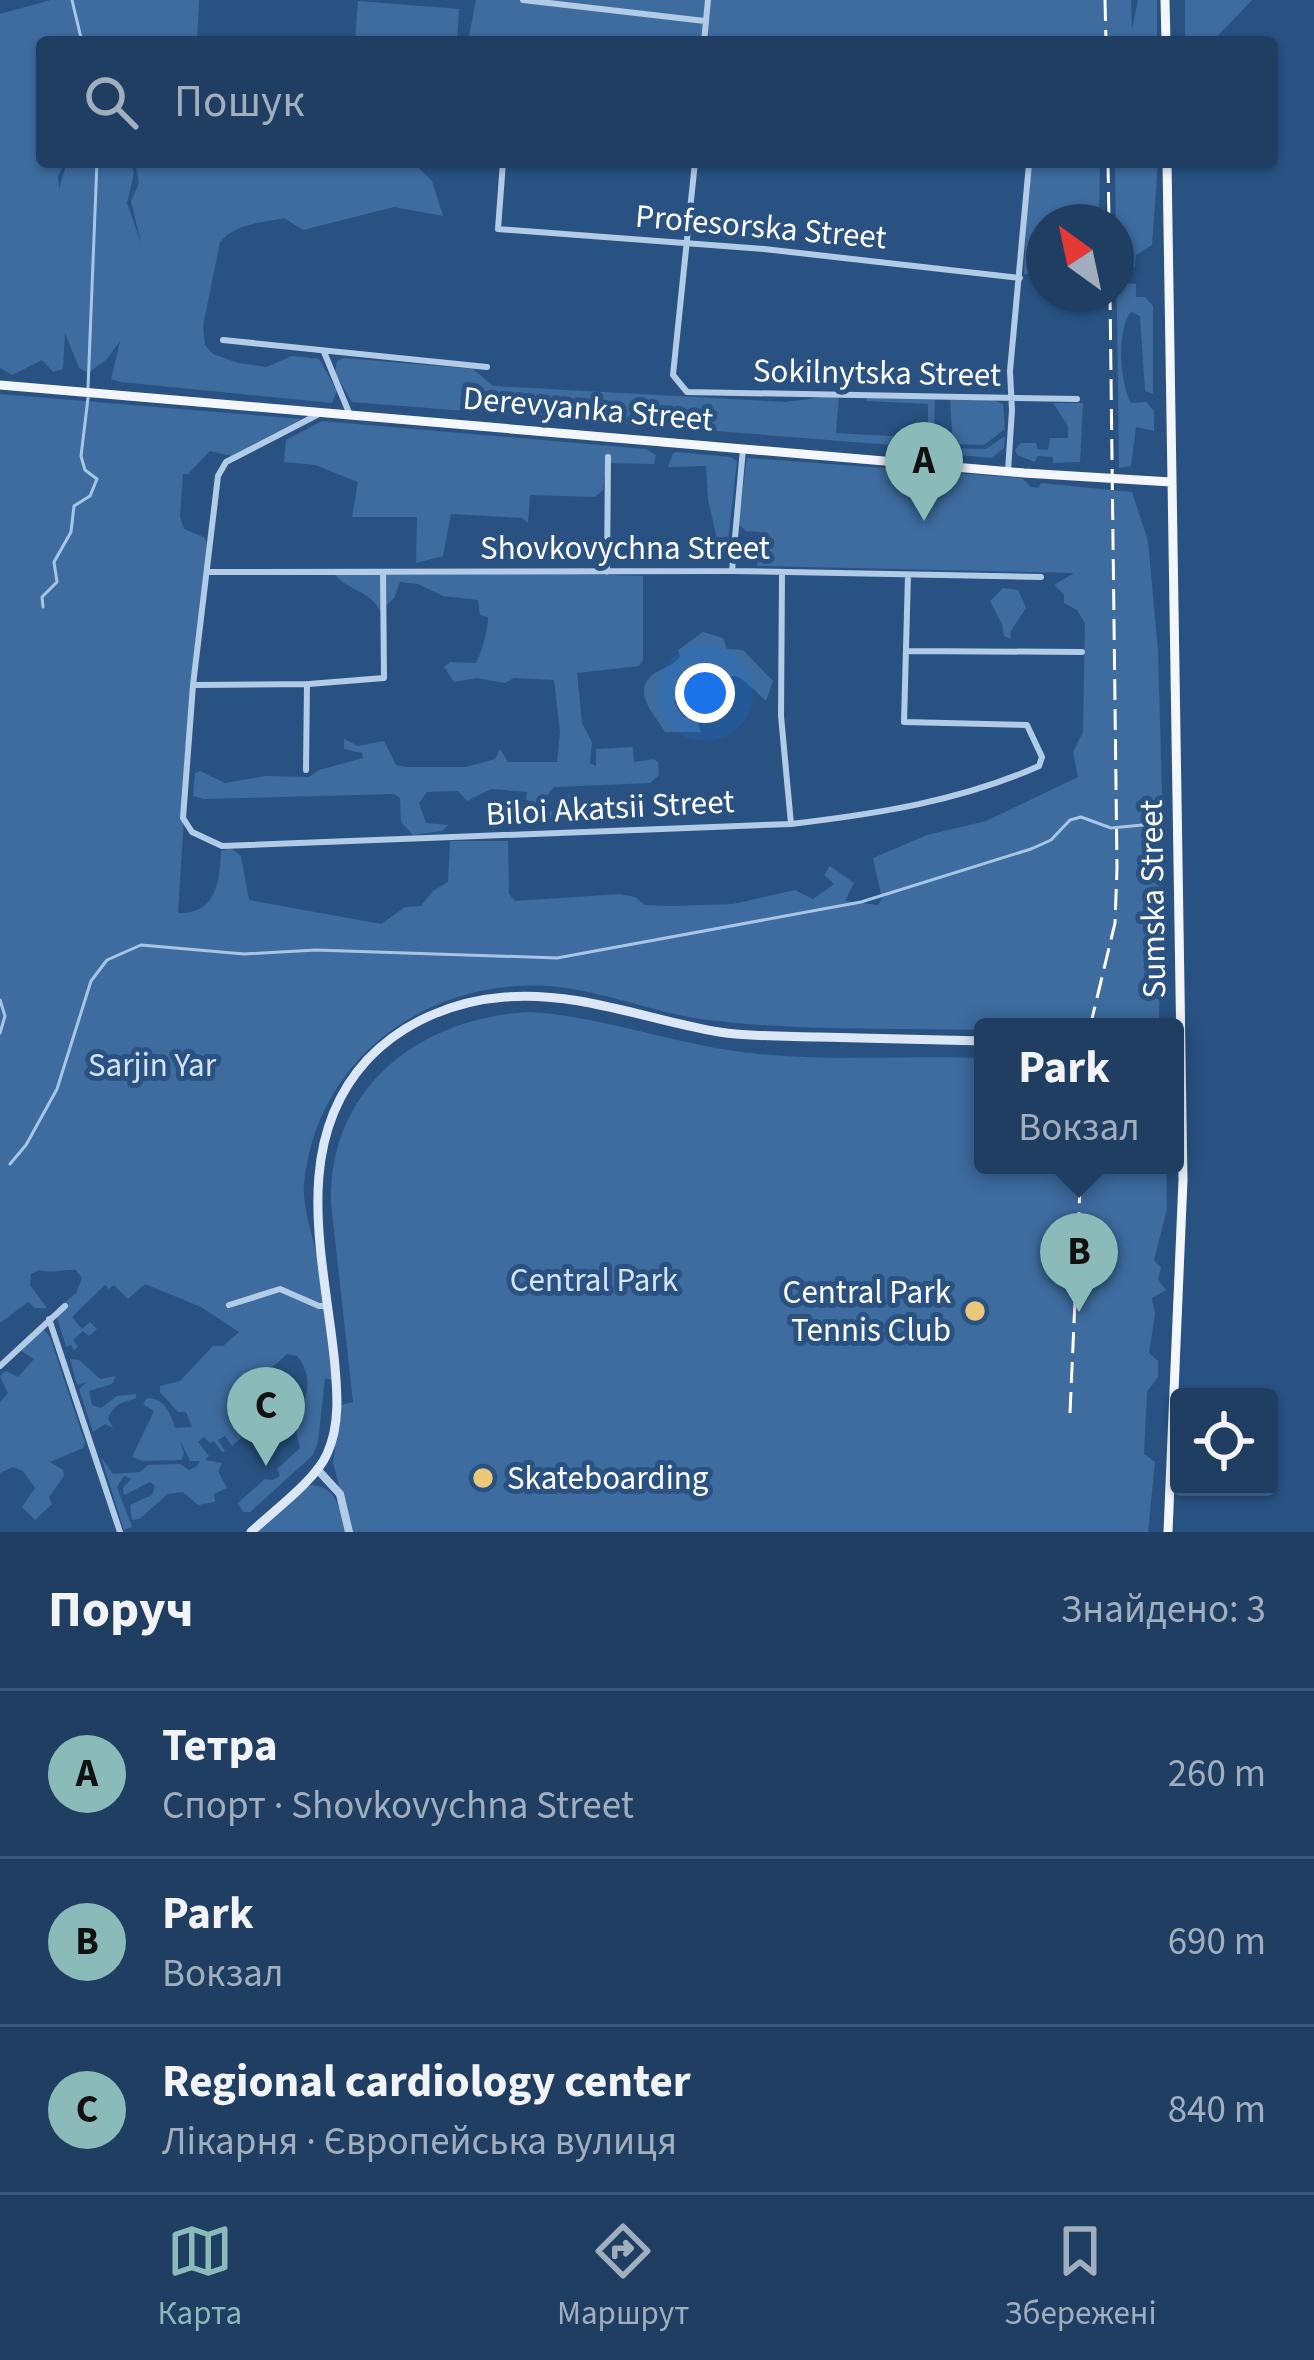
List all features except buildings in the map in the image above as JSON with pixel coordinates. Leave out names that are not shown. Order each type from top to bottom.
[{"type":"main road","points":[[1165,0],[1166,36]]},
{"type":"main road","name":"Sumska Street","points":[[1167,168],[1178,1018]]},
{"type":"main road","name":"Derevyanka Street","points":[[5,386],[1172,482]]},
{"type":"main road","points":[[250,1532],[328,1453],[337,1409],[316,1179],[323,1136],[347,1087],[376,1051],[437,1012],[485,999],[540,996],[730,1034],[974,1041]]},
{"type":"main road","name":"Sumska Street","points":[[1168,1532],[1180,1302],[1179,1174]]},
{"type":"street","points":[[523,0],[705,20]]},
{"type":"street","points":[[704,36],[708,0]]},
{"type":"street","name":"Profesorska Street","points":[[503,168],[498,229],[823,255],[1020,278]]},
{"type":"street","points":[[684,244],[693,168]]},
{"type":"street","points":[[1008,471],[1010,371],[1030,168]]},
{"type":"street","name":"Sokilnytska Street","points":[[684,244],[674,375],[679,387],[692,394],[1077,399]]},
{"type":"street","points":[[223,340],[487,367]]},
{"type":"street","points":[[324,352],[351,416]]},
{"type":"street","points":[[320,413],[233,458],[220,470],[194,685],[307,684],[384,677],[383,571]]},
{"type":"street","points":[[732,571],[743,448]]},
{"type":"street","points":[[607,572],[608,457]]},
{"type":"street","name":"Shovkovychna Street","points":[[208,572],[732,571],[1041,577]]},
{"type":"street","points":[[782,573],[781,716],[791,824]]},
{"type":"street","points":[[908,575],[908,651],[1082,652]]},
{"type":"street","name":"Biloi Akatsii Street","points":[[194,685],[183,818],[206,841],[241,847],[791,824],[964,795],[1041,764],[1027,725],[908,724],[904,718],[908,651]]},
{"type":"street","points":[[306,770],[307,684]]},
{"type":"street","points":[[229,1305],[280,1289],[328,1306]]},
{"type":"street","points":[[0,1366],[64,1306]]},
{"type":"street","points":[[49,1319],[120,1532]]},
{"type":"street","points":[[316,1469],[340,1494],[349,1532]]},
{"type":"green space","points":[[51,0],[199,0],[197,36],[36,36],[36,168],[62,168],[59,189],[65,168],[133,168],[127,203],[141,243],[131,201],[139,183],[136,168],[419,168],[432,181],[443,216],[394,207],[303,230],[284,218],[241,227],[220,242],[203,326],[205,345],[213,354],[266,367],[292,356],[319,359],[337,391],[332,403],[121,382],[111,379],[120,341],[88,373],[79,368],[65,333],[63,369],[53,372],[42,360],[12,375],[0,368],[0,14]]},
{"type":"green space","points":[[476,0],[1131,0],[1132,29],[1138,0],[1157,0],[1157,36],[469,36]]},
{"type":"green space","points":[[1185,0],[1252,0],[1218,36],[1185,36]]},
{"type":"green space","points":[[358,1],[459,9],[457,36],[355,36]]},
{"type":"green space","points":[[1029,168],[1100,168],[1099,204],[1027,204]]},
{"type":"green space","points":[[1115,168],[1158,168],[1152,245],[1136,255],[1135,267],[1134,204],[1116,204]]},
{"type":"green space","points":[[1134,284],[1136,297],[1145,297],[1153,306],[1153,394],[1145,391],[1140,316],[1131,312]]},
{"type":"green space","points":[[1117,312],[1131,312],[1123,331],[1121,357],[1131,403],[1146,402],[1154,411],[1154,431],[1136,427],[1131,466],[1119,468]]},
{"type":"green space","points":[[337,361],[473,369],[493,386],[786,402],[839,395],[836,433],[909,437],[915,427],[919,443],[916,447],[352,402],[335,373]]},
{"type":"green space","name":"Sarjin Yar","points":[[0,394],[302,419],[232,456],[210,451],[183,474],[180,517],[184,529],[207,543],[194,656],[178,913],[208,902],[217,884],[221,851],[231,848],[241,856],[249,900],[381,924],[405,907],[421,906],[448,882],[450,841],[508,841],[509,894],[515,901],[620,894],[645,905],[733,904],[795,890],[813,899],[834,884],[824,875],[830,866],[854,883],[845,901],[878,905],[882,899],[873,858],[927,835],[986,821],[1078,777],[1073,752],[1083,732],[1085,623],[1077,610],[1064,603],[1064,594],[1054,585],[1074,573],[757,566],[760,532],[746,531],[738,524],[747,458],[1022,478],[1038,488],[1041,483],[1132,492],[1148,541],[1158,651],[1163,829],[1159,1018],[974,1018],[974,1030],[776,1026],[688,1017],[547,986],[502,987],[460,996],[420,1013],[354,1065],[330,1099],[313,1139],[305,1203],[337,1382],[325,1378],[313,1455],[250,1512],[243,1512],[238,1503],[265,1479],[280,1476],[277,1469],[300,1448],[295,1427],[307,1391],[306,1374],[297,1356],[287,1354],[269,1370],[256,1392],[273,1410],[232,1446],[225,1436],[218,1440],[222,1452],[214,1441],[204,1437],[198,1442],[209,1456],[205,1460],[222,1463],[218,1471],[227,1488],[214,1494],[215,1502],[198,1505],[183,1492],[168,1494],[132,1520],[130,1505],[152,1495],[155,1486],[150,1482],[124,1495],[123,1488],[131,1479],[124,1476],[117,1487],[132,1527],[124,1530],[101,1457],[113,1474],[140,1472],[148,1465],[180,1464],[189,1470],[197,1466],[200,1461],[190,1461],[180,1440],[181,1460],[132,1457],[154,1411],[143,1404],[147,1398],[158,1401],[175,1428],[192,1427],[186,1412],[178,1412],[160,1386],[180,1381],[213,1346],[223,1346],[239,1332],[201,1307],[145,1284],[128,1299],[114,1285],[109,1289],[105,1285],[72,1317],[82,1329],[90,1322],[97,1329],[89,1336],[83,1331],[73,1340],[78,1347],[74,1350],[71,1345],[66,1347],[55,1311],[76,1293],[82,1278],[76,1270],[31,1274],[30,1285],[47,1308],[35,1308],[28,1302],[0,1323]]},
{"type":"green space","points":[[867,398],[935,399],[934,441],[950,448],[986,449],[1005,436],[1004,448],[991,458],[928,452],[928,404]]},
{"type":"green space","points":[[950,400],[1003,404],[1005,429],[984,445],[953,444]]},
{"type":"green space","points":[[1053,403],[1083,403],[1080,462],[1053,463],[1053,457],[1037,456],[1035,462],[1017,455],[1021,443],[1036,443],[1037,449],[1048,450],[1050,438],[1068,438],[1068,426]]},
{"type":"green space","points":[[322,421],[646,449],[656,455],[654,464],[606,463],[603,490],[595,497],[530,495],[528,523],[522,518],[451,514],[443,556],[416,563],[417,517],[352,517],[358,482],[315,465],[284,462],[286,440]]},
{"type":"green space","points":[[677,452],[737,461],[726,558],[707,555],[709,546],[718,544],[706,466],[668,467]]},
{"type":"green space","points":[[334,574],[643,576],[643,660],[639,666],[577,673],[582,723],[592,742],[590,763],[596,766],[596,749],[633,747],[634,762],[658,762],[659,775],[650,783],[554,787],[543,800],[549,812],[563,808],[568,794],[576,799],[556,824],[542,821],[535,805],[526,799],[527,792],[491,789],[467,801],[458,791],[427,792],[419,803],[426,823],[448,825],[442,831],[413,835],[401,822],[400,798],[394,794],[193,796],[195,773],[200,771],[225,783],[266,776],[309,777],[363,758],[362,753],[344,749],[344,739],[358,746],[384,741],[396,765],[406,767],[466,767],[495,759],[500,749],[508,762],[557,762],[560,732],[554,680],[454,682],[444,667],[450,662],[476,663],[488,617],[480,615],[478,600],[443,596],[418,584],[400,582],[394,598],[380,611],[371,599]]},
{"type":"green space","points":[[1003,588],[1018,590],[1026,608],[1010,632],[1011,639],[1004,636],[990,601]]},
{"type":"green space","points":[[703,632],[723,638],[727,649],[743,650],[773,681],[766,701],[738,677],[728,677],[677,696],[674,702],[682,716],[697,720],[701,732],[665,732],[647,703],[644,688],[655,673],[680,657],[678,650]]},
{"type":"green space","name":"Central Park","points":[[531,1012],[586,1019],[750,1053],[974,1058],[974,1174],[1166,1174],[1167,1209],[1154,1260],[1166,1290],[1152,1298],[1155,1314],[1149,1353],[1158,1361],[1158,1377],[1147,1392],[1144,1454],[1155,1462],[1148,1532],[351,1532],[333,1463],[341,1405],[353,1402],[331,1203],[335,1161],[346,1124],[364,1092],[389,1066],[419,1044],[491,1017]]},
{"type":"green space","points":[[43,1329],[50,1337],[85,1443],[50,1462],[64,1476],[49,1497],[52,1504],[35,1520],[22,1507],[35,1488],[23,1471],[13,1467],[0,1473],[0,1402],[8,1393],[0,1376],[6,1371],[18,1377],[34,1359],[21,1351]]},
{"type":"green space","points":[[70,1359],[79,1360],[100,1379],[116,1376],[112,1384],[89,1391],[92,1405],[101,1408],[117,1396],[136,1394],[111,1413],[108,1418],[113,1428],[105,1424],[93,1432],[79,1389],[87,1382],[77,1385]]},
{"type":"green space","points":[[305,1485],[330,1493],[345,1532],[250,1532]]},
{"type":"waterway","points":[[72,0],[81,36]]},
{"type":"waterway","points":[[88,388],[97,168]]},
{"type":"waterway","points":[[43,607],[42,597],[57,582],[54,562],[71,532],[74,506],[90,496],[97,479],[85,470],[81,456],[88,398]]},
{"type":"waterway","points":[[10,1164],[57,1089],[91,981],[107,960],[141,945],[244,954],[316,950],[557,958],[861,902],[1031,849],[1081,817],[1111,828],[1153,824]]},
{"type":"waterway","points":[[0,1000],[5,1016],[0,1033]]},
{"type":"railway","points":[[1105,0],[1106,36]]},
{"type":"railway","points":[[1108,168],[1109,204]]},
{"type":"railway","points":[[1092,1018],[1115,923],[1117,868],[1110,312]]},
{"type":"railway","points":[[1070,1413],[1081,1174]]},
{"type":"place","name":"Тетра","points":[[924,521]]},
{"type":"place","name":"Central Park Tennis Club","points":[[975,1311]]},
{"type":"place","name":"Park","points":[[1079,1312]]},
{"type":"place","name":"Regional cardiology center","points":[[266,1466]]},
{"type":"place","name":"Skateboarding","points":[[483,1478]]}]
